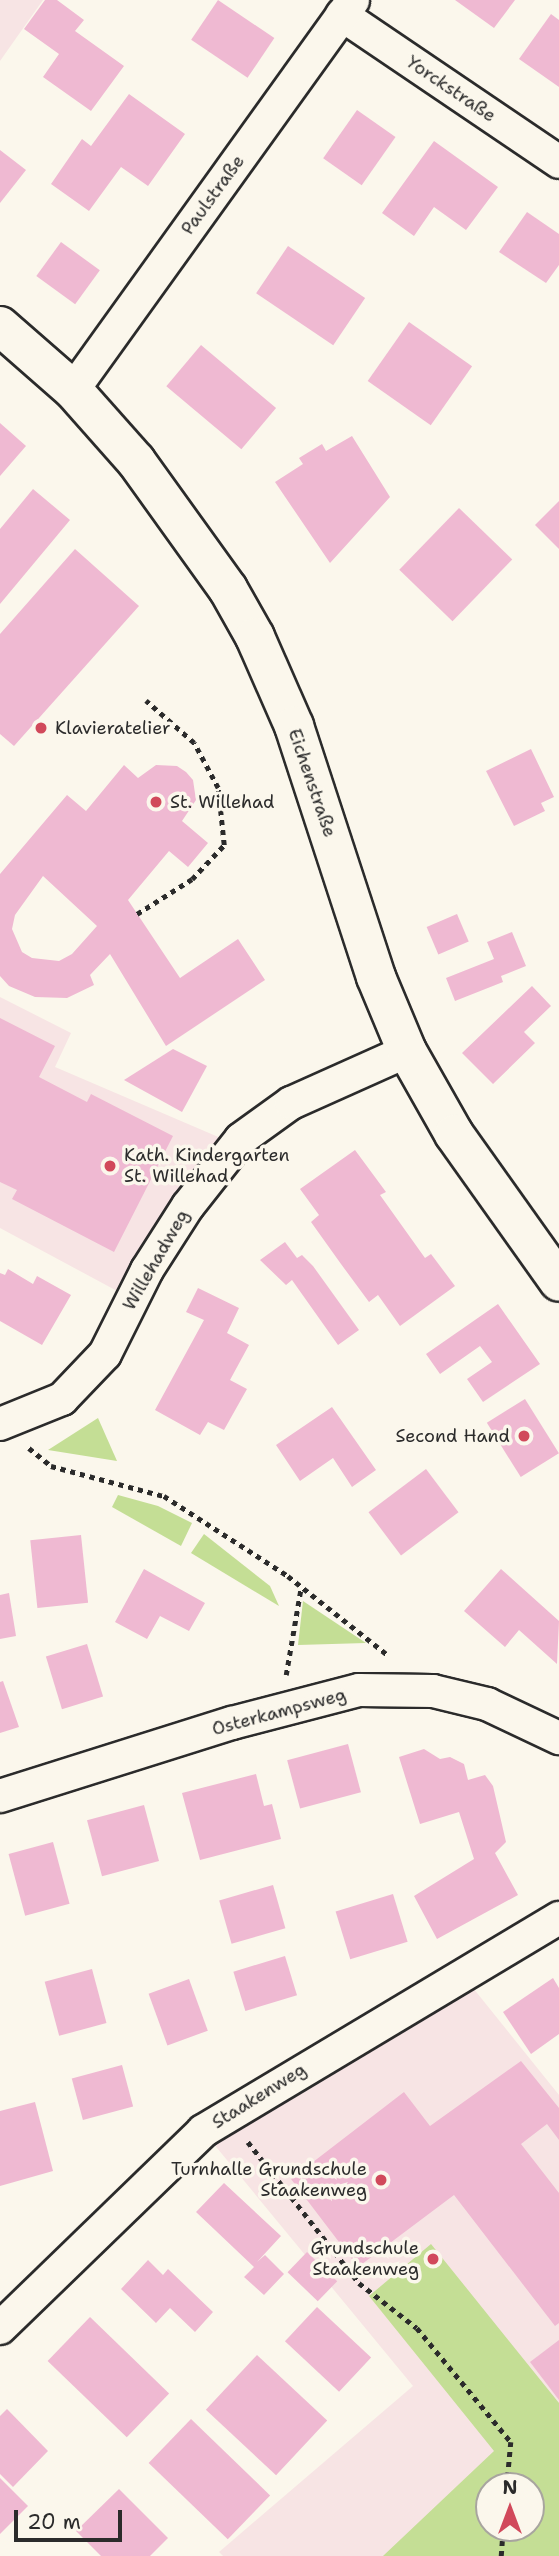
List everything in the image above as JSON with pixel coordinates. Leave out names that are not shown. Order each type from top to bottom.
[{"type":"street","name":"Yorckstraße","points":[[348,8],[559,162]]},
{"type":"street","name":"Paulstraße","points":[[73,390],[348,8]]},
{"type":"street","name":"Eichenstraße","points":[[0,326],[73,390],[136,461],[205,552],[255,637],[293,726],[376,977],[408,1051],[454,1134],[559,1282]]},
{"type":"street","name":"Willehadweg","points":[[1,1424],[62,1399],[105,1354],[160,1249],[241,1139],[291,1103],[408,1051]]},
{"type":"street","name":"Osterkampsweg","points":[[0,1796],[280,1710],[359,1690],[433,1691],[487,1704],[559,1738]]},
{"type":"street","name":"Staakenweg","points":[[0,2328],[202,2131],[226,2114],[559,1918]]},
{"type":"path","points":[[137,914],[192,879],[225,845],[218,788],[194,743],[146,701]]},
{"type":"path","points":[[1,1424],[51,1466],[164,1496],[301,1586],[433,1691]]},
{"type":"path","points":[[280,1710],[301,1586]]},
{"type":"path","points":[[226,2114],[359,2283],[417,2328],[510,2442],[508,2472]]},
{"type":"shaded area","points":[[0,0],[43,0],[0,61]]},
{"type":"shaded area","name":"Kath. Kindergarten St. Willehad","points":[[0,997],[71,1033],[55,1067],[237,1145],[132,1299],[0,1228]]},
{"type":"shaded area","name":"Grundschule Staakenweg","points":[[461,1973],[559,2095],[559,2556],[223,2556],[219,2552],[413,2386],[203,2131]]},
{"type":"green space","points":[[98,1418],[117,1461],[48,1450]]},
{"type":"green space","points":[[118,1495],[158,1506],[192,1523],[181,1546],[112,1507]]},
{"type":"green space","points":[[204,1534],[270,1586],[279,1606],[191,1553]]},
{"type":"green space","points":[[303,1601],[366,1643],[298,1645]]},
{"type":"green space","points":[[431,2244],[559,2403],[559,2556],[383,2556],[494,2451],[369,2296]]},
{"type":"building","points":[[45,0],[57,0],[84,20],[75,31],[124,66],[91,111],[43,77],[59,54],[24,29]]},
{"type":"building","points":[[218,0],[274,38],[248,78],[191,40]]},
{"type":"building","points":[[455,0],[515,0],[494,28]]},
{"type":"building","points":[[551,14],[559,20],[559,87],[519,59]]},
{"type":"building","points":[[129,94],[185,134],[148,186],[121,167],[89,211],[51,184],[82,139],[91,146]]},
{"type":"building","points":[[357,110],[396,137],[362,185],[323,158]]},
{"type":"building","points":[[434,141],[498,187],[466,230],[434,207],[414,236],[382,213]]},
{"type":"building","points":[[0,150],[26,170],[0,203]]},
{"type":"building","points":[[527,212],[559,234],[559,265],[546,283],[499,252]]},
{"type":"building","points":[[61,242],[100,270],[75,304],[36,276]]},
{"type":"building","points":[[288,246],[365,298],[333,345],[256,293]]},
{"type":"building","points":[[409,322],[472,366],[431,425],[368,381]]},
{"type":"building","points":[[201,345],[276,408],[241,449],[166,386]]},
{"type":"building","points":[[0,423],[26,446],[0,476]]},
{"type":"building","points":[[352,436],[390,497],[330,563],[275,482],[303,464],[299,458],[322,444],[326,451]]},
{"type":"building","points":[[33,489],[70,520],[0,604],[0,529]]},
{"type":"building","points":[[559,501],[559,549],[535,525]]},
{"type":"building","points":[[459,508],[512,559],[452,621],[399,570]]},
{"type":"building","points":[[75,549],[139,606],[14,746],[0,734],[0,634]]},
{"type":"building","points":[[531,749],[554,797],[541,803],[545,811],[514,826],[486,771]]},
{"type":"building","points":[[124,765],[138,778],[156,765],[177,766],[186,772],[193,780],[196,800],[182,821],[208,843],[188,867],[169,851],[128,900],[180,978],[238,939],[265,980],[166,1046],[110,954],[90,975],[94,985],[67,998],[35,997],[9,986],[0,976],[0,874],[67,795],[86,811]],"holes":[[[43,876],[97,926],[72,954],[59,961],[32,958],[22,952],[12,929],[15,915]]]},
{"type":"building","points":[[457,914],[469,942],[438,955],[427,927]]},
{"type":"building","points":[[512,932],[526,966],[501,976],[503,982],[455,1001],[446,978],[494,959],[487,942]]},
{"type":"building","points":[[532,986],[551,1006],[524,1032],[535,1043],[493,1084],[462,1053]]},
{"type":"building","name":"Kath. Kindergarten St. Willehad","points":[[0,1018],[55,1046],[39,1077],[87,1102],[91,1094],[173,1136],[114,1252],[12,1199],[17,1190],[0,1182]]},
{"type":"building","points":[[173,1049],[207,1066],[182,1112],[124,1080]]},
{"type":"building","points":[[355,1150],[386,1192],[380,1195],[425,1258],[431,1254],[455,1286],[400,1326],[378,1295],[369,1302],[341,1264],[311,1222],[319,1215],[300,1189]]},
{"type":"building","points":[[285,1242],[297,1258],[302,1255],[313,1266],[359,1330],[338,1345],[292,1280],[286,1285],[260,1260]]},
{"type":"building","points":[[8,1269],[33,1284],[37,1276],[71,1295],[42,1345],[0,1321],[0,1273],[5,1275]]},
{"type":"building","points":[[198,1288],[239,1308],[227,1333],[249,1345],[230,1380],[247,1389],[224,1430],[208,1422],[200,1435],[155,1410],[204,1320],[186,1312]]},
{"type":"building","points":[[498,1304],[540,1364],[483,1402],[467,1379],[492,1362],[480,1346],[440,1374],[426,1354]]},
{"type":"building","name":"Second Hand","points":[[525,1399],[559,1453],[521,1477],[487,1423]]},
{"type":"building","points":[[332,1407],[376,1470],[352,1487],[333,1458],[300,1481],[276,1445]]},
{"type":"building","points":[[426,1469],[458,1512],[401,1555],[368,1512]]},
{"type":"building","points":[[81,1535],[88,1603],[37,1608],[30,1540]]},
{"type":"building","points":[[144,1569],[205,1603],[189,1631],[160,1616],[147,1639],[115,1622]]},
{"type":"building","points":[[501,1569],[559,1621],[557,1664],[519,1630],[505,1647],[464,1611]]},
{"type":"building","points":[[9,1593],[16,1636],[0,1639],[0,1595]]},
{"type":"building","points":[[87,1644],[103,1697],[62,1709],[46,1657]]},
{"type":"building","points":[[3,1681],[19,1727],[0,1733],[0,1682]]},
{"type":"building","points":[[348,1744],[361,1792],[300,1809],[287,1760]]},
{"type":"building","points":[[424,1749],[440,1759],[450,1757],[464,1764],[468,1780],[485,1775],[493,1786],[506,1842],[495,1853],[518,1895],[437,1939],[414,1896],[474,1859],[459,1812],[420,1824],[399,1757]]},
{"type":"building","points":[[256,1774],[264,1806],[272,1804],[281,1839],[200,1860],[182,1793]]},
{"type":"building","points":[[144,1805],[159,1861],[102,1876],[87,1820]]},
{"type":"building","points":[[53,1842],[70,1904],[25,1916],[9,1854]]},
{"type":"building","points":[[273,1885],[285,1928],[232,1944],[219,1900]]},
{"type":"building","points":[[393,1894],[408,1942],[350,1959],[336,1912]]},
{"type":"building","points":[[285,1956],[297,1995],[245,2011],[233,1972]]},
{"type":"building","points":[[92,1969],[106,2023],[59,2036],[45,1982]]},
{"type":"building","points":[[553,1978],[559,1988],[559,2034],[531,2054],[503,2012]]},
{"type":"building","points":[[189,1979],[208,2031],[167,2045],[149,1994]]},
{"type":"building","points":[[521,2061],[559,2108],[559,2140],[547,2124],[521,2144],[559,2193],[559,2323],[555,2326],[454,2195],[358,2267],[291,2179],[404,2092],[430,2126]]},
{"type":"building","points":[[122,2065],[133,2107],[83,2120],[72,2078]]},
{"type":"building","points":[[35,2102],[53,2171],[0,2186],[0,2111]]},
{"type":"building","points":[[224,2183],[281,2236],[257,2262],[265,2255],[284,2274],[264,2295],[244,2277],[254,2267],[196,2212]]},
{"type":"building","points":[[307,2252],[337,2281],[318,2301],[288,2272]]},
{"type":"building","points":[[148,2260],[163,2275],[168,2269],[213,2312],[195,2332],[170,2308],[156,2323],[121,2289]]},
{"type":"building","points":[[317,2307],[371,2357],[339,2392],[285,2341]]},
{"type":"building","points":[[90,2317],[169,2393],[127,2437],[48,2361]]},
{"type":"building","points":[[559,2340],[559,2400],[530,2362]]},
{"type":"building","points":[[257,2355],[327,2420],[276,2475],[206,2410]]},
{"type":"building","points":[[7,2409],[48,2451],[13,2487],[0,2474],[0,2416]]},
{"type":"building","points":[[191,2419],[270,2495],[228,2539],[149,2463]]},
{"type":"building","points":[[0,2478],[28,2506],[0,2534]]},
{"type":"building","points":[[119,2489],[168,2538],[150,2556],[101,2556],[76,2531]]},
{"type":"place","name":"Klavieratelier","points":[[41,728]]},
{"type":"place","name":"St. Willehad","points":[[156,802]]},
{"type":"place","name":"Kath. Kindergarten St. Willehad","points":[[110,1166]]},
{"type":"place","name":"Second Hand","points":[[524,1436]]},
{"type":"place","name":"Turnhalle Grundschule Staakenweg","points":[[381,2180]]},
{"type":"place","name":"Grundschule Staakenweg","points":[[433,2259]]}]
